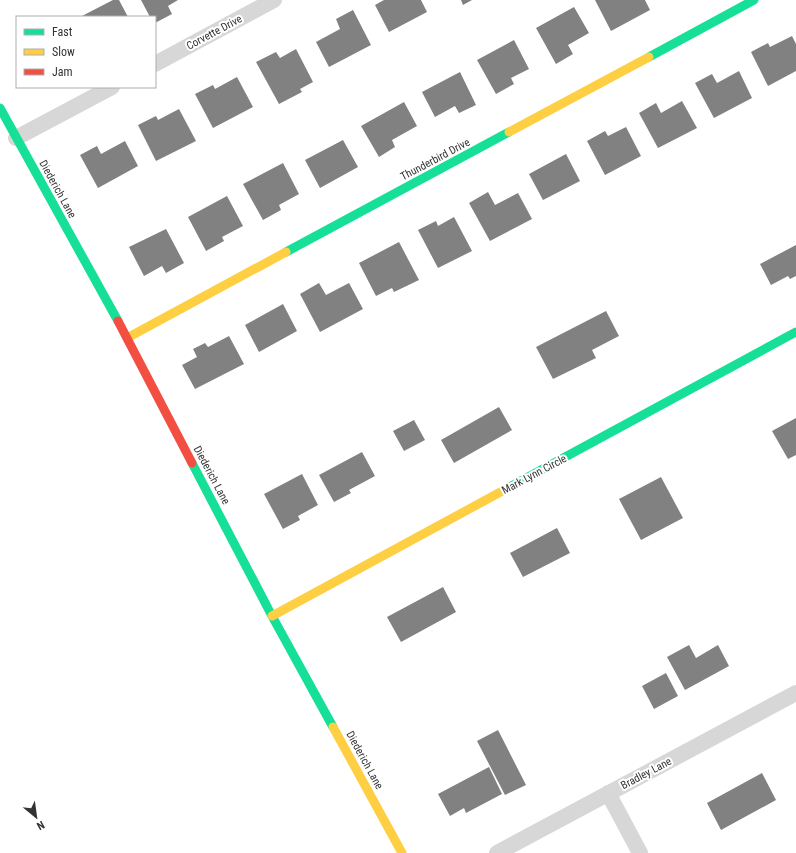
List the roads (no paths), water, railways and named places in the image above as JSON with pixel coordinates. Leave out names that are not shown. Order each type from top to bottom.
[{"type":"street","name":"Corvette Drive","points":[[156,63],[274,0]]},
{"type":"street","name":"Thunderbird Drive","points":[[127,338],[754,0]]},
{"type":"street","points":[[16,138],[110,88]]},
{"type":"street","name":"Diederich Lane","points":[[0,108],[127,338],[272,616],[402,853]]},
{"type":"street","name":"Mark Lynn Circle","points":[[272,616],[796,332]]},
{"type":"street","name":"Bradley Lane","points":[[497,853],[796,693]]},
{"type":"street","points":[[608,793],[640,853]]}]
